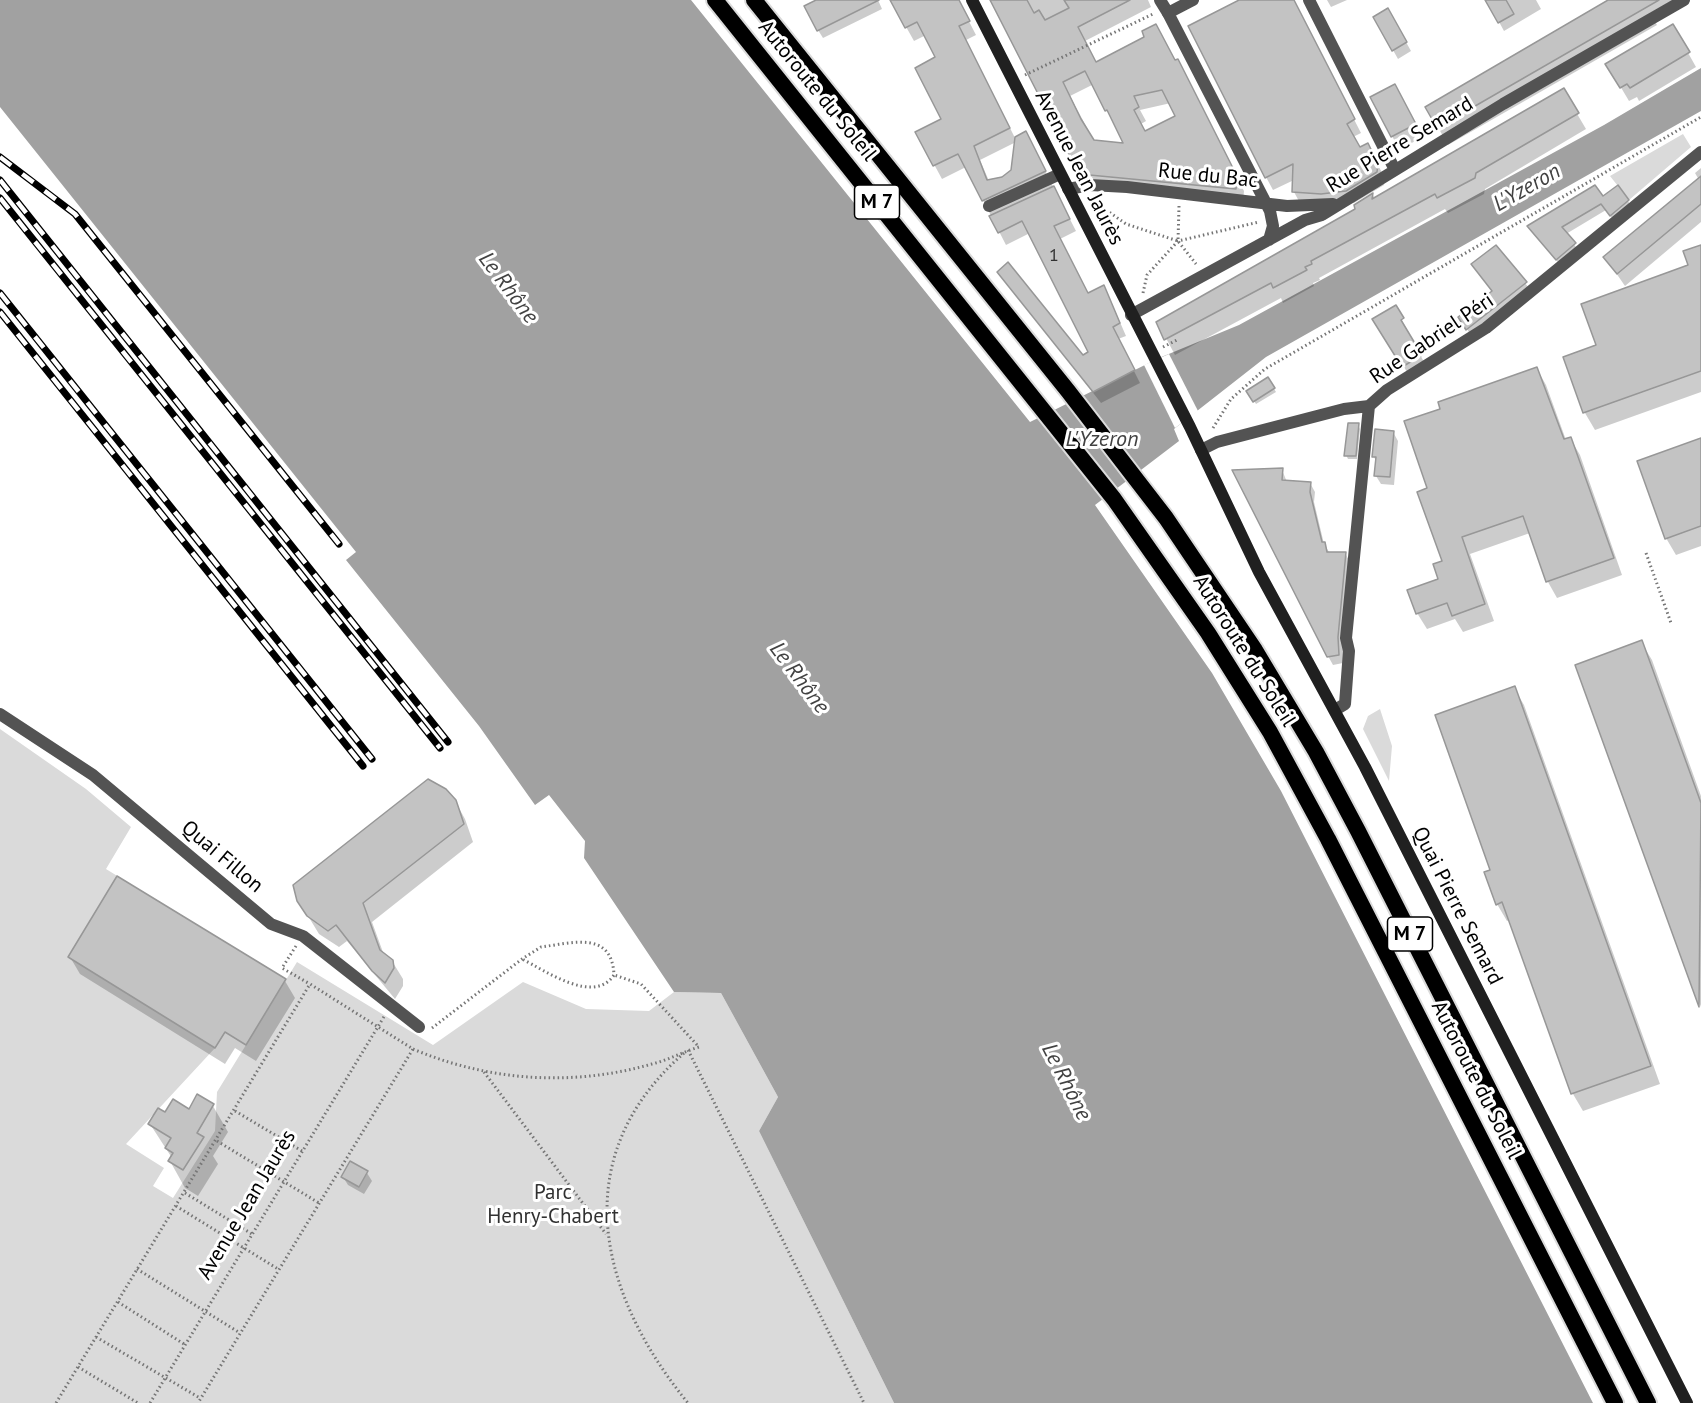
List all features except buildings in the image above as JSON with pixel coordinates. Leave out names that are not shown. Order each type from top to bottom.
[{"type":"highway","name":"Autoroute du Soleil","points":[[715,0],[1114,499],[1208,633],[1298,783],[1615,1403]]},
{"type":"highway","name":"Autoroute du Soleil","points":[[754,0],[1141,484],[1255,650],[1316,752],[1648,1403]]},
{"type":"main road","name":"Avenue Jean Jaurès","points":[[972,0],[1190,427]]},
{"type":"main road","name":"Quai Pierre Semard","points":[[1190,427],[1259,572],[1335,710],[1687,1403]]},
{"type":"street","points":[[1160,0],[1273,219],[1269,240]]},
{"type":"street","points":[[1168,13],[1192,0]]},
{"type":"street","points":[[1309,0],[1395,170]]},
{"type":"street","name":"Rue Pierre Semard","points":[[1131,315],[1343,202],[1684,0]]},
{"type":"street","name":"Rue Gabriel Péri","points":[[1335,710],[1345,704],[1349,651],[1346,638],[1369,406],[1387,390],[1502,316],[1701,152]]},
{"type":"street","points":[[989,206],[1060,174]]},
{"type":"street","name":"Rue du Bac","points":[[1068,189],[1090,185],[1127,187],[1302,207],[1343,202]]},
{"type":"street","points":[[1201,450],[1217,442],[1344,409],[1369,406]]},
{"type":"street","name":"Quai Fillon","points":[[0,714],[93,775],[271,924],[303,936],[419,1027]]},
{"type":"path","points":[[1013,80],[1152,13],[1156,19],[1168,13]]},
{"type":"path","points":[[1212,430],[1231,399],[1265,369],[1701,117]]},
{"type":"path","points":[[1143,293],[1148,275],[1178,241],[1179,206]]},
{"type":"path","points":[[1098,208],[1102,207],[1126,224],[1178,241],[1259,222]]},
{"type":"path","points":[[1178,241],[1193,260]]},
{"type":"path","points":[[1646,553],[1671,623]]},
{"type":"path","points":[[303,936],[282,968],[413,1049],[449,1064],[522,1077],[565,1078],[652,1064],[699,1047],[640,984],[614,975]]},
{"type":"path","points":[[419,1027],[431,1029],[522,959],[541,947],[586,942],[598,943],[608,953],[614,975],[610,981],[600,987],[579,986],[522,959]]},
{"type":"path","points":[[56,1403],[217,1141],[310,984]]},
{"type":"path","name":"Avenue Jean Jaurès","points":[[150,1403],[378,1027]]},
{"type":"path","points":[[198,1403],[413,1049]]},
{"type":"path","points":[[688,1050],[664,1071],[641,1102],[620,1141],[609,1178],[607,1235],[615,1275],[627,1308],[663,1370],[688,1403]]},
{"type":"path","points":[[688,1050],[864,1403]]},
{"type":"path","points":[[484,1072],[607,1235]]},
{"type":"path","points":[[235,1110],[302,1151]]},
{"type":"path","points":[[217,1141],[319,1203]]},
{"type":"path","points":[[185,1193],[252,1234]]},
{"type":"path","points":[[176,1206],[278,1269]]},
{"type":"path","points":[[137,1269],[240,1333]]},
{"type":"path","points":[[118,1302],[185,1345]]},
{"type":"path","points":[[96,1337],[201,1398]]},
{"type":"path","points":[[78,1368],[138,1403]]},
{"type":"green space","points":[[1683,134],[1691,147],[1629,200],[1610,176]]},
{"type":"green space","points":[[1380,709],[1392,746],[1389,781],[1363,729],[1368,716]]},
{"type":"green space","name":"Parc Henry-Chabert","points":[[0,729],[86,789],[131,827],[106,869],[265,967],[215,1048],[126,1144],[164,1168],[153,1186],[173,1198],[215,1131],[217,1092],[297,962],[433,1045],[523,982],[586,1009],[649,1011],[674,992],[721,993],[778,1097],[759,1131],[894,1403],[0,1403]]},
{"type":"water","points":[[0,0],[691,0],[1030,422],[1159,358],[1239,325],[1604,125],[1701,68],[1701,111],[1266,357],[1174,429],[1179,441],[1095,505],[1212,673],[1281,791],[1593,1403],[894,1403],[759,1131],[778,1097],[721,993],[674,992],[584,858],[585,841],[549,795],[535,805],[479,726],[346,560],[356,552],[0,107]]},
{"type":"pier","points":[[1169,354],[1198,411],[1175,428],[1144,365]]},
{"type":"railway","points":[[0,157],[75,214],[339,544]]},
{"type":"railway","points":[[0,180],[448,742]]},
{"type":"railway","points":[[0,198],[440,748]]},
{"type":"railway","points":[[0,293],[372,759]]},
{"type":"railway","points":[[0,312],[363,766]]},
{"type":"water label","name":"L'Yzeron","points":[[1527,188]]},
{"type":"water label","name":"Le Rhône","points":[[508,288]]},
{"type":"water label","name":"L'Yzeron","points":[[1102,440]]},
{"type":"water label","name":"Le Rhône","points":[[799,678]]},
{"type":"water label","name":"Le Rhône","points":[[1066,1082]]}]
